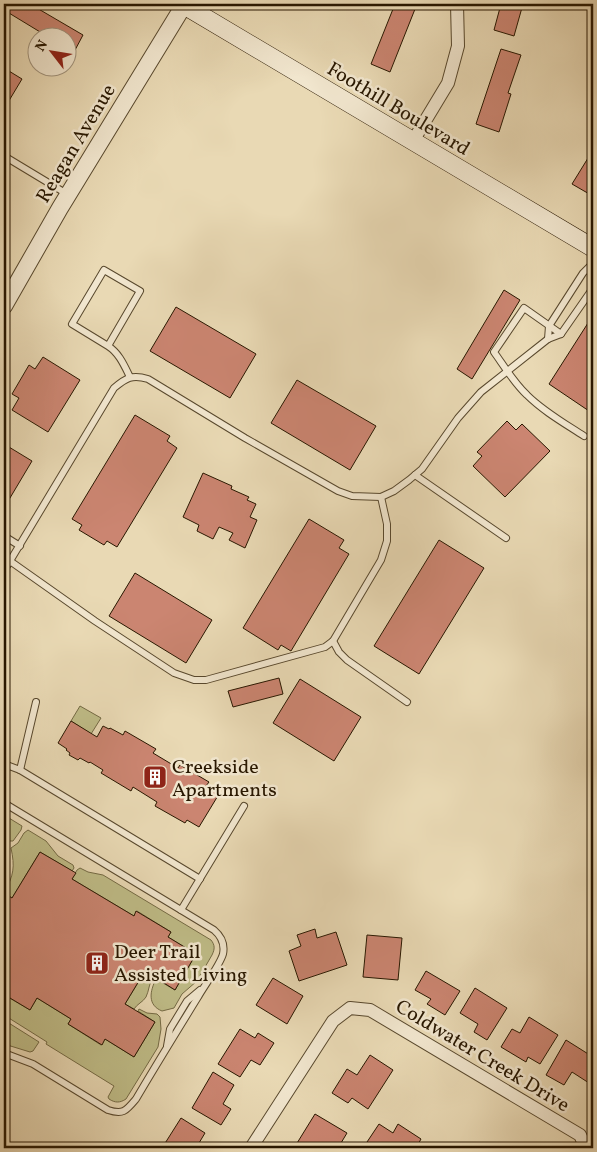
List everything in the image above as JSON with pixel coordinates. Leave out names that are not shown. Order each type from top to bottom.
[{"type":"main road","name":"Foothill Boulevard","points":[[184,4],[593,248]]},
{"type":"street","name":"Reagan Avenue","points":[[4,306],[68,194],[184,4]]},
{"type":"street","points":[[413,141],[448,83],[458,46],[457,4]]},
{"type":"street","name":"Coldwater Creek Drive","points":[[251,1148],[333,1021],[350,1008],[370,1010],[580,1135],[586,1148]]},
{"type":"lane","points":[[4,156],[68,194]]},
{"type":"lane","points":[[548,339],[549,326],[582,273],[593,263]]},
{"type":"lane","points":[[108,346],[140,291],[104,270],[72,324],[108,346],[118,355],[130,377]]},
{"type":"lane","points":[[4,571],[114,388],[130,377],[139,376],[148,379],[338,492],[352,496],[381,497],[394,491],[422,469],[458,418],[481,392],[548,339],[561,334],[593,288]]},
{"type":"lane","points":[[561,334],[524,308],[494,352],[526,395],[550,414],[584,436]]},
{"type":"lane","points":[[415,475],[506,538]]},
{"type":"lane","points":[[10,561],[95,621],[174,673],[194,680],[206,680],[316,650],[325,647],[333,641],[381,560],[387,541],[388,524],[381,497]]},
{"type":"lane","points":[[4,536],[20,546]]},
{"type":"lane","points":[[333,641],[339,652],[347,660],[407,702]]},
{"type":"lane","points":[[20,770],[36,702]]},
{"type":"lane","points":[[4,764],[20,770],[200,878]]},
{"type":"lane","points":[[4,803],[214,930],[221,936],[223,945],[223,953],[219,962],[136,1099],[123,1112],[116,1113],[108,1110],[32,1064],[4,1053]]},
{"type":"lane","points":[[181,910],[244,806]]},
{"type":"shaded area","points":[[80,706],[101,718],[91,734],[71,721]]},
{"type":"shaded area","points":[[4,815],[22,826],[13,841],[9,841],[4,833]]},
{"type":"shaded area","points":[[28,830],[46,841],[58,856],[73,865],[74,868],[72,871],[40,852],[12,898],[4,893],[13,871],[11,848],[18,843]]},
{"type":"shaded area","points":[[80,868],[103,875],[211,940],[214,947],[213,953],[197,981],[182,994],[174,1008],[162,1011],[154,1005],[151,993],[156,979],[175,990],[196,954],[168,937],[171,932],[137,911],[134,916],[72,879]]},
{"type":"shaded area","points":[[145,971],[153,977],[146,997],[134,1009],[125,1004]]},
{"type":"shaded area","points":[[6,996],[30,1010],[37,998],[71,1019],[68,1024],[101,1045],[105,1039],[134,1057],[155,1022],[138,1011],[139,1009],[147,1013],[157,1014],[160,1017],[161,1029],[158,1047],[126,1099],[120,1102],[113,1101],[108,1097],[114,1086],[46,1044],[47,1042],[4,1015],[4,1000]]},
{"type":"shaded area","points":[[4,1020],[39,1042],[33,1051],[30,1052],[4,1044]]},
{"type":"building","points":[[4,4],[30,4],[71,28],[34,28],[4,10]]},
{"type":"building","points":[[395,4],[417,4],[390,72],[371,64]]},
{"type":"building","points":[[501,4],[523,4],[514,36],[494,30]]},
{"type":"building","points":[[78,32],[83,35],[78,44]]},
{"type":"building","points":[[501,49],[521,55],[508,93],[511,94],[499,132],[476,124]]},
{"type":"building","points":[[4,68],[22,79],[4,109]]},
{"type":"building","points":[[593,150],[593,191],[591,195],[572,184]]},
{"type":"building","points":[[504,290],[520,300],[472,379],[457,369]]},
{"type":"building","points":[[176,307],[256,354],[230,398],[150,351]]},
{"type":"building","points":[[588,323],[593,326],[592,413],[549,384]]},
{"type":"building","points":[[43,357],[80,380],[48,432],[12,410],[19,398],[12,394],[29,365],[35,369]]},
{"type":"building","points":[[297,380],[376,426],[350,470],[271,423]]},
{"type":"building","points":[[135,415],[170,436],[167,441],[177,448],[117,547],[107,541],[104,545],[79,530],[82,525],[72,519]]},
{"type":"building","points":[[507,421],[516,430],[522,424],[550,451],[505,497],[473,466],[482,456],[477,452]]},
{"type":"building","points":[[4,444],[32,461],[4,508]]},
{"type":"building","points":[[203,473],[232,486],[231,489],[249,497],[247,500],[256,504],[250,517],[257,520],[245,548],[229,540],[233,533],[219,527],[213,539],[197,531],[199,525],[183,517]]},
{"type":"building","points":[[309,519],[344,540],[339,548],[349,554],[291,651],[281,645],[278,650],[243,628]]},
{"type":"building","points":[[439,540],[484,568],[419,674],[374,646]]},
{"type":"building","points":[[135,573],[212,620],[186,663],[109,616]]},
{"type":"building","points":[[279,678],[283,694],[233,707],[228,691]]},
{"type":"building","points":[[300,679],[361,717],[334,761],[273,723]]},
{"type":"building","name":"Creekside Apartments","points":[[71,721],[97,737],[103,726],[123,735],[125,731],[156,749],[153,753],[178,768],[180,765],[209,782],[206,786],[219,794],[199,827],[187,820],[185,823],[155,806],[157,802],[133,787],[131,791],[101,773],[103,770],[90,762],[80,758],[78,760],[69,755],[70,753],[67,749],[58,743]]},
{"type":"building","name":"Deer Trail Assisted Living","points":[[40,852],[76,873],[72,879],[134,916],[136,911],[171,932],[168,937],[196,954],[175,990],[145,971],[125,1004],[155,1022],[134,1057],[105,1039],[102,1045],[68,1024],[71,1019],[37,998],[30,1010],[5,995],[9,989],[7,988],[4,993],[4,893],[12,898]]},
{"type":"building","points":[[315,929],[317,938],[336,932],[347,965],[299,981],[289,951],[301,946],[297,935]]},
{"type":"building","points":[[367,935],[402,938],[398,980],[363,977]]},
{"type":"building","points":[[426,971],[460,991],[445,1015],[427,1004],[431,999],[415,990]]},
{"type":"building","points":[[273,978],[303,996],[287,1024],[256,1005]]},
{"type":"building","points":[[475,988],[507,1008],[487,1040],[474,1032],[478,1024],[460,1013]]},
{"type":"building","points":[[529,1017],[558,1035],[540,1064],[528,1057],[526,1062],[501,1047],[512,1029],[520,1033]]},
{"type":"building","points":[[240,1029],[255,1038],[258,1033],[274,1043],[260,1065],[251,1060],[240,1077],[218,1064]]},
{"type":"building","points":[[566,1040],[593,1057],[593,1076],[589,1083],[572,1072],[564,1085],[546,1075]]},
{"type":"building","points":[[370,1055],[393,1070],[368,1109],[352,1098],[348,1103],[332,1093],[347,1069],[357,1075]]},
{"type":"building","points":[[213,1072],[234,1085],[223,1104],[231,1109],[221,1125],[192,1108]]},
{"type":"building","points":[[315,1114],[347,1133],[338,1148],[294,1148]]},
{"type":"building","points":[[181,1118],[205,1133],[196,1148],[162,1148]]},
{"type":"building","points":[[379,1124],[393,1133],[398,1124],[421,1139],[416,1148],[371,1148],[365,1145]]},
{"type":"place","name":"Creekside Apartments","points":[[155,777]]},
{"type":"place","name":"Deer Trail Assisted Living","points":[[97,963]]}]
